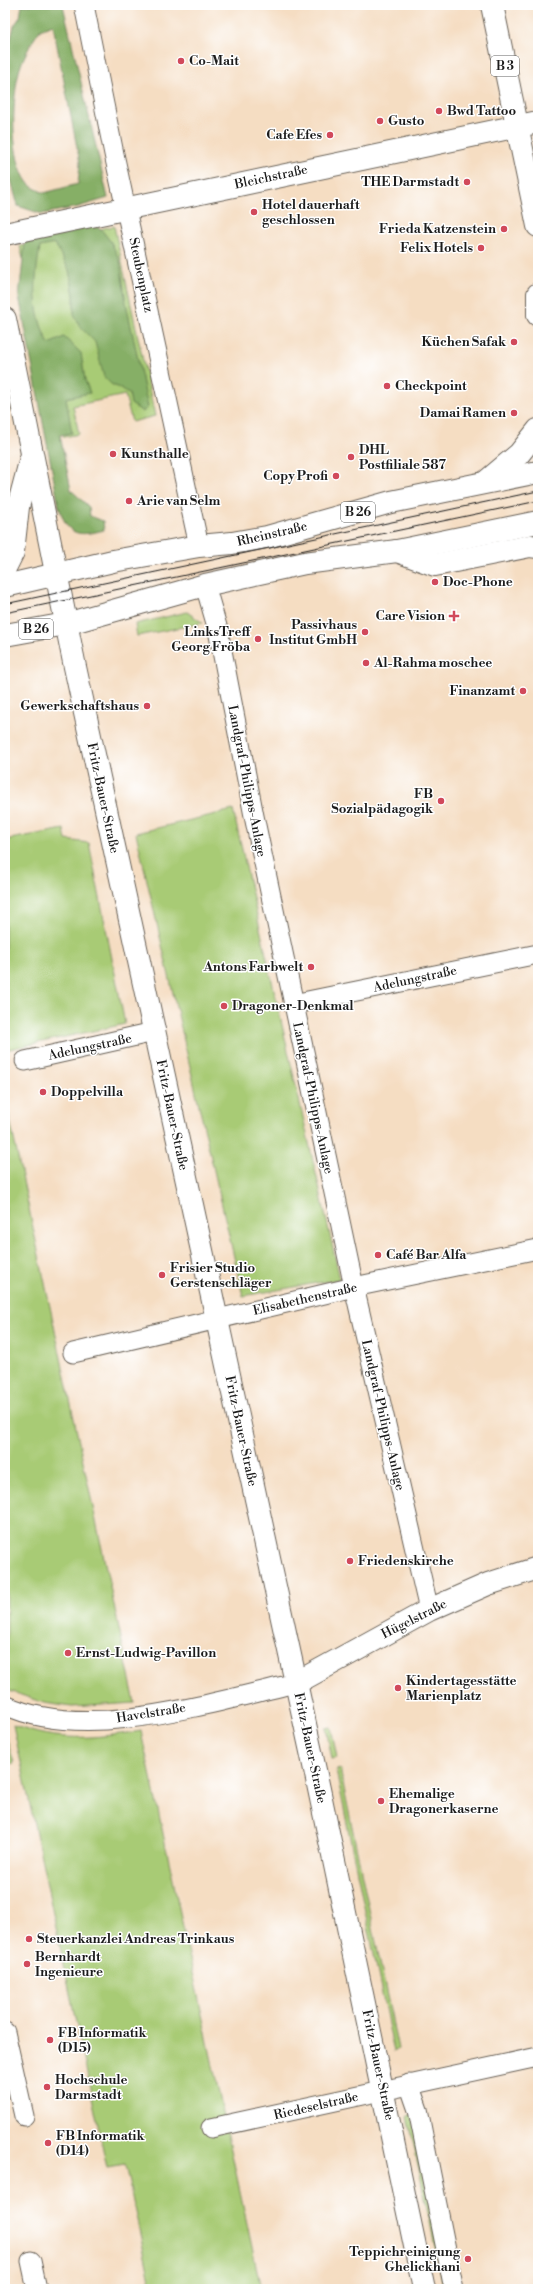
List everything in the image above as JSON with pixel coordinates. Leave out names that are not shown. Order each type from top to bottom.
[{"type":"main road","name":"B 3","points":[[492,5],[517,126],[533,171],[538,226]]},
{"type":"main road","name":"Bleichstraße","points":[[5,234],[538,122]]},
{"type":"main road","points":[[538,294],[538,315]]},
{"type":"main road","points":[[5,318],[56,574]]},
{"type":"main road","points":[[485,483],[519,454],[538,430]]},
{"type":"main road","points":[[5,568],[14,552],[18,507],[32,455]]},
{"type":"main road","name":"Rheinstraße","points":[[5,586],[113,561],[199,546],[232,543],[267,537],[391,502],[538,472]]},
{"type":"main road","name":"B 26","points":[[5,636],[66,624],[205,585],[305,563],[397,551],[538,522]]},
{"type":"main road","points":[[397,551],[435,566],[530,546],[538,547]]},
{"type":"main road","name":"Fritz-Bauer-Straße","points":[[56,574],[296,1683],[424,2289]]},
{"type":"main road","name":"Hügelstraße","points":[[296,1683],[429,1610],[488,1584],[538,1568]]},
{"type":"street","name":"Steubenplatz","points":[[84,5],[199,546]]},
{"type":"street","name":"Landgraf-Philipps-Anlage","points":[[205,585],[218,630],[293,1004],[354,1287],[429,1610]]},
{"type":"street","name":"Adelungstraße","points":[[293,1004],[538,954]]},
{"type":"street","name":"Adelungstraße","points":[[25,1061],[154,1032]]},
{"type":"street","name":"Elisabethenstraße","points":[[73,1353],[354,1287],[538,1249]]},
{"type":"street","name":"Havelstraße","points":[[5,1705],[49,1719],[105,1720],[151,1715],[296,1683]]},
{"type":"street","points":[[5,2032],[24,2116]]},
{"type":"street","name":"Riedeselstraße","points":[[211,2128],[409,2084],[538,2058]]},
{"type":"street","name":"Fritz-Bauer-Straße","points":[[409,2084],[418,2110],[454,2289]]},
{"type":"street","points":[[31,2261],[37,2289]]},
{"type":"green space","points":[[22,5],[63,5],[108,198],[78,207],[42,214],[18,206],[5,158],[5,62],[14,26],[20,17]],"holes":[[[53,25],[80,163],[78,184],[44,193],[28,183],[22,173],[15,146],[14,102],[19,70],[33,40],[40,30]]]},
{"type":"green space","points":[[89,226],[100,228],[111,242],[120,261],[126,303],[148,407],[143,412],[131,404],[129,393],[111,384],[104,377],[95,342],[82,329],[74,315],[74,295],[69,270],[55,244],[40,247],[36,272],[36,297],[43,332],[49,344],[64,337],[81,353],[85,380],[90,393],[66,398],[72,433],[60,435],[71,490],[89,507],[90,516],[103,521],[104,530],[80,533],[70,529],[62,517],[59,507],[19,296],[25,242]]},
{"type":"green space","points":[[114,226],[155,416],[132,422],[125,395],[73,406],[79,434],[64,437],[20,246]]},
{"type":"green space","points":[[187,612],[203,623],[137,636],[135,624]]},
{"type":"green space","points":[[233,810],[340,1279],[243,1296],[136,833]]},
{"type":"green space","points":[[64,829],[66,840],[89,843],[125,1024],[5,1050],[5,840]]},
{"type":"green space","points":[[5,1097],[135,1703],[72,1707],[44,1703],[7,1690]]},
{"type":"green space","points":[[13,1725],[46,1735],[61,1737],[108,1736],[141,1731],[261,2289],[152,2289],[125,2165],[107,2168]]},
{"type":"green space","points":[[331,1727],[337,1758],[332,1759],[326,1728]]},
{"type":"green space","points":[[5,1733],[14,1763],[5,1766]]},
{"type":"green space","points":[[340,1769],[398,2049],[394,2052],[336,1770]]},
{"type":"green space","points":[[412,2113],[448,2289],[444,2289],[408,2117]]},
{"type":"tram line","points":[[5,604],[538,491]]},
{"type":"tram line","points":[[5,613],[538,501]]},
{"type":"place","name":"Co-Mait","points":[[181,61]]},
{"type":"place","name":"Bwd Tattoo","points":[[439,111]]},
{"type":"place","name":"Gusto","points":[[380,121]]},
{"type":"place","name":"Cafe Efes","points":[[330,135]]},
{"type":"place","name":"THE Darmstadt","points":[[467,182]]},
{"type":"place","name":"Hotel dauerhaft geschlossen","points":[[254,212]]},
{"type":"place","name":"Frieda Katzenstein","points":[[504,229]]},
{"type":"place","name":"Felix Hotels","points":[[481,248]]},
{"type":"place","name":"Küchen Safak","points":[[514,342]]},
{"type":"place","name":"Checkpoint","points":[[387,386]]},
{"type":"place","name":"Damai Ramen","points":[[514,413]]},
{"type":"place","name":"Kunsthalle","points":[[113,454]]},
{"type":"place","name":"DHL Postfiliale 587","points":[[351,457]]},
{"type":"place","name":"Copy Profi","points":[[336,476]]},
{"type":"place","name":"Arie van Selm","points":[[129,501]]},
{"type":"place","name":"Doc-Phone","points":[[435,582]]},
{"type":"place","name":"Care Vision","points":[[454,616]]},
{"type":"place","name":"Passivhaus Institut GmbH","points":[[365,632]]},
{"type":"place","name":"LinksTreff Georg Fröba","points":[[258,639]]},
{"type":"place","name":"Al-Rahma moschee","points":[[366,663]]},
{"type":"place","name":"Finanzamt","points":[[523,691]]},
{"type":"place","name":"Gewerkschaftshaus","points":[[147,706]]},
{"type":"place","name":"FB Sozialpädagogik","points":[[441,801]]},
{"type":"place","name":"Antons Farbwelt","points":[[311,967]]},
{"type":"place","name":"Dragoner-Denkmal","points":[[224,1006]]},
{"type":"place","name":"Doppelvilla","points":[[43,1092]]},
{"type":"place","name":"Café Bar Alfa","points":[[378,1255]]},
{"type":"place","name":"Frisier Studio Gerstenschläger","points":[[162,1275]]},
{"type":"place","name":"Friedenskirche","points":[[350,1561]]},
{"type":"place","name":"Ernst-Ludwig-Pavillon","points":[[68,1653]]},
{"type":"place","name":"Kindertagesstätte Marienplatz","points":[[398,1688]]},
{"type":"place","name":"Ehemalige Dragonerkaserne","points":[[381,1801]]},
{"type":"place","name":"Steuerkanzlei Andreas Trinkaus","points":[[29,1939]]},
{"type":"place","name":"Bernhardt Ingenieure","points":[[27,1964]]},
{"type":"place","name":"FB Informatik (D15)","points":[[50,2040]]},
{"type":"place","name":"Hochschule Darmstadt","points":[[47,2087]]},
{"type":"place","name":"FB Informatik (D14)","points":[[48,2143]]},
{"type":"place","name":"Teppichreinigung Ghelickhani","points":[[468,2259]]}]
